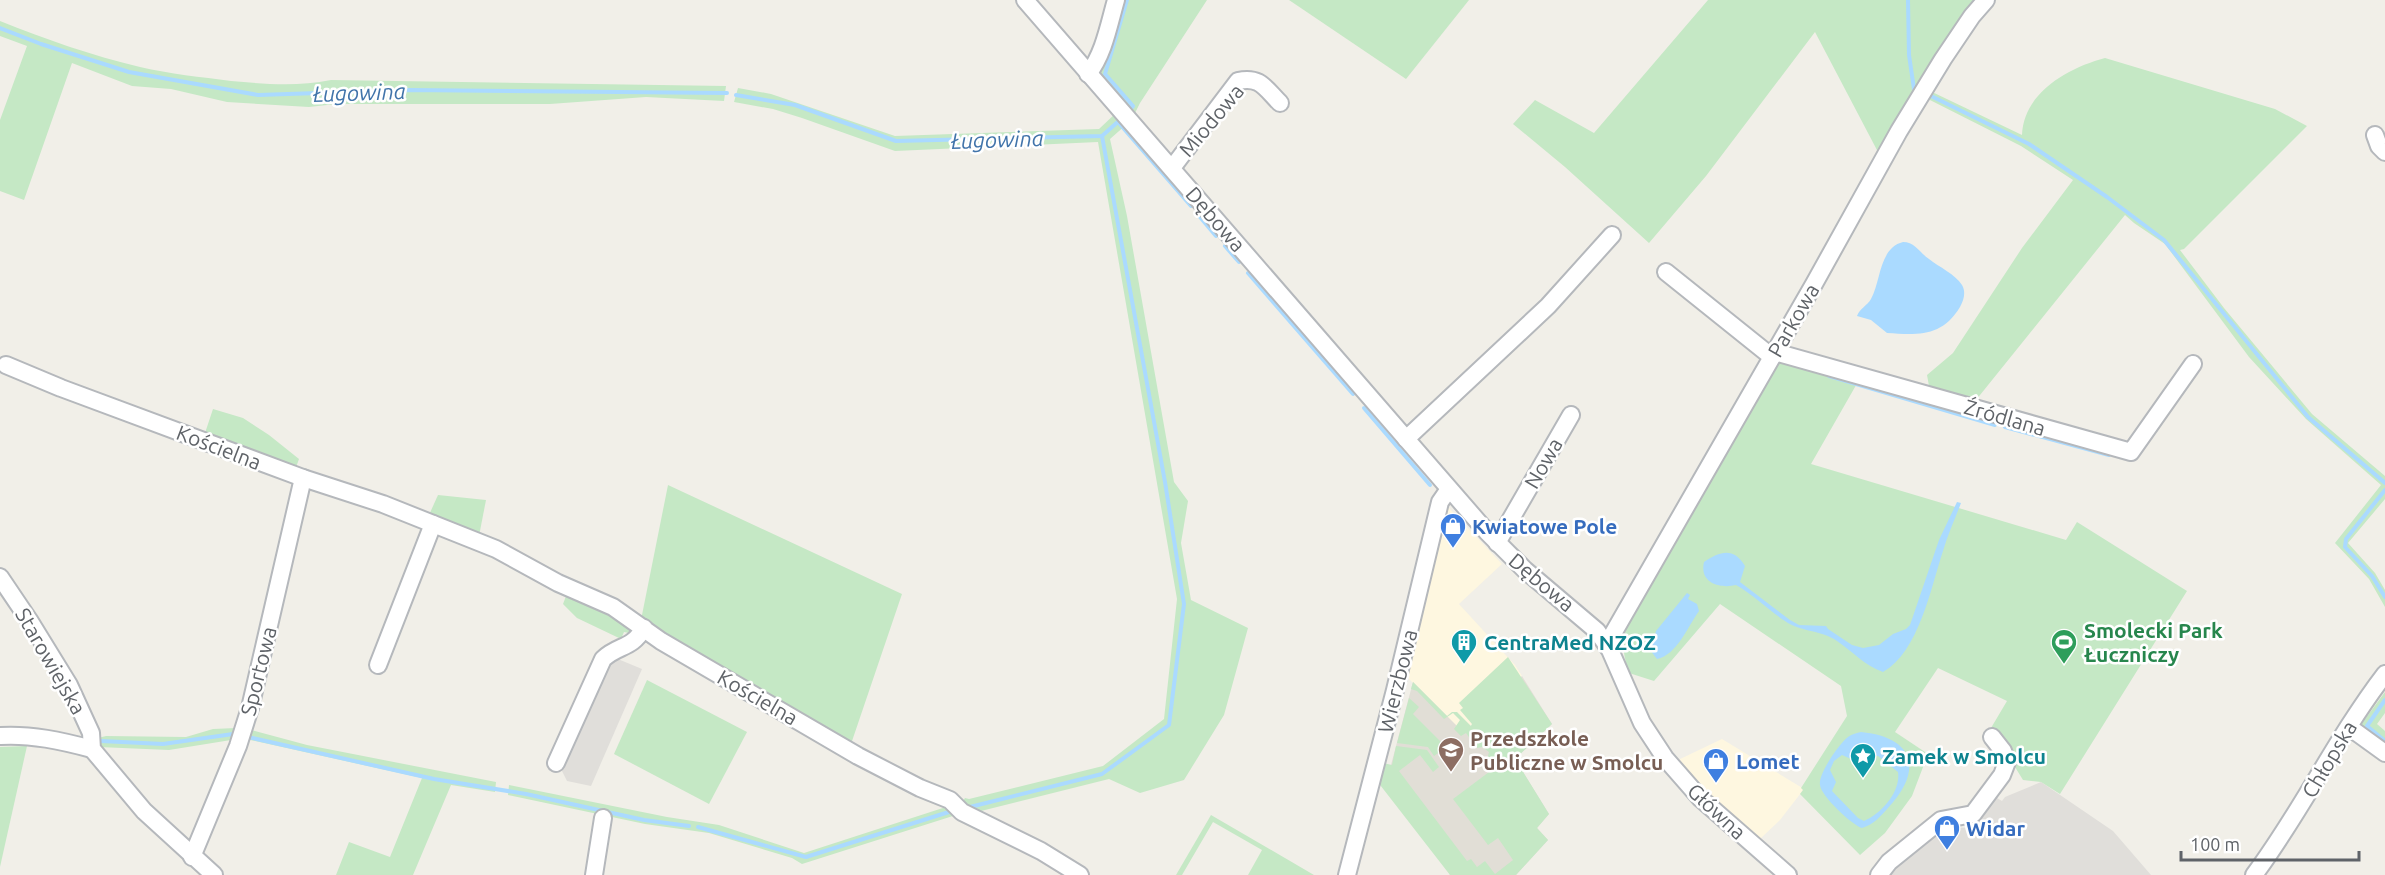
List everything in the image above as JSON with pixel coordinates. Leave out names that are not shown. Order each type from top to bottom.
[{"type":"street","name":"Dębowa","points":[[1024,0],[1497,543],[1525,570],[1590,622],[1607,644]]},
{"type":"street","points":[[1088,74],[1103,46],[1116,0]]},
{"type":"street","name":"Parkowa","points":[[1607,644],[1899,131],[1943,59],[1972,16],[1986,0]]},
{"type":"street","name":"Miodowa","points":[[1172,168],[1238,81],[1248,78],[1258,80],[1280,103]]},
{"type":"street","points":[[2375,135],[2379,146],[2385,152]]},
{"type":"street","points":[[1406,439],[1548,306],[1612,235]]},
{"type":"street","points":[[1665,272],[1773,354]]},
{"type":"street","name":"Źródlana","points":[[1773,354],[2132,452],[2193,364]]},
{"type":"street","name":"Kościelna","points":[[6,365],[60,388],[303,478],[365,497],[496,549],[558,583],[613,607],[661,641],[858,756],[920,788],[950,800],[960,810],[1041,851],[1080,875]]},
{"type":"street","name":"Nowa","points":[[1497,543],[1571,415]]},
{"type":"street","name":"Sportowa","points":[[192,857],[238,746],[250,708],[303,478]]},
{"type":"street","name":"Wierzbowa","points":[[1347,875],[1393,698],[1440,502],[1449,489]]},
{"type":"street","points":[[378,665],[433,524]]},
{"type":"street","name":"Starowiejska","points":[[0,577],[69,685],[91,733],[92,749]]},
{"type":"street","points":[[556,762],[603,659],[610,652],[630,645],[644,628]]},
{"type":"street","name":"Główna","points":[[1607,644],[1634,707],[1665,758],[1700,798],[1788,875]]},
{"type":"street","name":"Chłopska","points":[[2254,875],[2285,832],[2365,700],[2385,674]]},
{"type":"street","points":[[2349,727],[2385,753]]},
{"type":"street","name":"Starowiejska","points":[[0,736],[17,735],[58,740],[92,749],[144,811],[214,875]]},
{"type":"street","points":[[1879,875],[1889,862],[1941,820],[1973,814],[2002,775],[2007,762],[2003,751],[1992,737]]},
{"type":"street","points":[[594,875],[603,818]]},
{"type":"shaded area","points":[[1449,508],[1502,564],[1459,604],[1515,665],[1522,676],[1463,733],[1405,675],[1444,511]]},
{"type":"shaded area","points":[[613,657],[642,669],[591,786],[567,781],[562,771]]},
{"type":"shaded area","name":"Przedszkole Publiczne w Smolcu","points":[[1522,676],[1552,724],[1515,759],[1549,814],[1537,828],[1548,840],[1516,875],[1450,875],[1391,765],[1413,682],[1464,733]]},
{"type":"shaded area","points":[[1722,739],[1804,789],[1780,820],[1760,839],[1712,799],[1678,760]]},
{"type":"shaded area","points":[[2041,782],[2113,831],[2151,875],[1886,875],[1943,827],[1971,828],[1992,795],[2002,801],[2005,797]]},
{"type":"green space","points":[[1121,0],[1207,0],[1134,115],[1097,75]]},
{"type":"green space","points":[[1289,0],[1469,0],[1406,79]]},
{"type":"green space","points":[[1708,0],[1979,0],[1878,152],[1815,32],[1706,176],[1649,243],[1565,167],[1513,124],[1535,100],[1594,133]]},
{"type":"green space","points":[[0,21],[69,47],[122,63],[163,72],[231,81],[281,84],[306,84],[331,80],[726,86],[724,101],[646,97],[550,104],[336,104],[309,107],[227,102],[171,89],[132,86],[72,63],[24,200],[0,191],[0,120],[27,46],[0,36]]},
{"type":"green space","points":[[2105,58],[2275,109],[2307,126],[2184,249],[2180,250],[2224,308],[2312,414],[2385,476],[2385,499],[2348,543],[2375,573],[2385,590],[2385,607],[2369,579],[2335,543],[2381,485],[2306,419],[2249,357],[2165,244],[2125,215],[1976,400],[1929,386],[1927,375],[1953,353],[2022,248],[2073,180],[2021,146],[1924,97],[1928,90],[2022,135],[2025,120],[2039,94],[2063,75]]},
{"type":"green space","points":[[738,88],[771,94],[895,136],[1099,129],[1117,112],[1127,124],[1110,139],[1127,216],[1174,482],[1188,501],[1181,543],[1191,600],[1248,628],[1224,715],[1184,780],[1140,793],[1109,779],[969,814],[963,801],[965,798],[969,799],[1103,766],[1164,719],[1177,599],[1098,142],[895,151],[773,109],[734,102]]},
{"type":"green space","points":[[1782,361],[1859,380],[1811,464],[2066,540],[2077,522],[2187,591],[2060,794],[2041,782],[2023,780],[1991,728],[2007,701],[1938,668],[1895,732],[1928,754],[1912,796],[1885,833],[1860,855],[1800,794],[1803,790],[1801,788],[1847,716],[1841,686],[1720,604],[1654,681],[1629,673],[1623,647],[1627,626],[1634,609],[1773,367]]},
{"type":"green space","points":[[213,409],[243,418],[269,435],[299,459],[295,470],[205,433]]},
{"type":"green space","points":[[668,485],[902,594],[851,744],[669,639],[668,634],[641,620]]},
{"type":"green space","points":[[438,495],[486,500],[479,536],[429,515]]},
{"type":"green space","points":[[568,591],[591,600],[634,630],[629,633],[624,632],[621,639],[577,618],[563,604]]},
{"type":"green space","name":"Przedszkole Publiczne w Smolcu","points":[[1508,657],[1552,724],[1515,759],[1549,814],[1537,828],[1548,840],[1516,875],[1450,875],[1377,781],[1383,763],[1392,765],[1396,746],[1427,750],[1439,767],[1433,772],[1420,755],[1399,771],[1467,861],[1471,859],[1477,867],[1485,861],[1495,874],[1513,860],[1498,838],[1488,845],[1453,799],[1493,769],[1487,760],[1489,752],[1482,747],[1477,748],[1466,733],[1461,736],[1454,729],[1460,720],[1453,713],[1444,719],[1417,691],[1411,689],[1413,682],[1447,716],[1452,712],[1457,712],[1471,726],[1472,724],[1460,710],[1463,708],[1459,703]]},
{"type":"green space","points":[[647,680],[747,732],[709,804],[614,754]]},
{"type":"green space","points":[[2385,692],[2385,713],[2377,724],[2385,731],[2385,746],[2360,726]]},
{"type":"green space","points":[[1409,698],[1419,707],[1413,714],[1446,747],[1434,756],[1428,747],[1397,743]]},
{"type":"green space","points":[[236,728],[231,740],[169,750],[99,747],[98,738],[106,736],[186,737],[213,729]]},
{"type":"green space","points":[[251,730],[307,745],[496,782],[495,792],[451,785],[413,875],[336,875],[349,842],[390,857],[422,778],[246,739]]},
{"type":"green space","points":[[27,746],[0,867],[0,747]]},
{"type":"green space","points":[[509,785],[667,817],[719,825],[804,853],[949,806],[956,815],[802,864],[792,858],[709,833],[645,824],[508,795]]},
{"type":"green space","points":[[1211,815],[1314,875],[1248,875],[1262,850],[1213,822],[1182,875],[1176,875]]},
{"type":"water","points":[[1903,242],[1914,246],[1955,277],[1963,288],[1963,302],[1953,317],[1937,329],[1928,332],[1887,333],[1871,320],[1857,316],[1871,299],[1889,251],[1895,245]]},
{"type":"water","points":[[1957,502],[1961,503],[1922,618],[1906,650],[1883,672],[1864,662],[1831,637],[1791,625],[1736,585],[1724,586],[1712,583],[1703,569],[1704,562],[1716,555],[1731,553],[1745,566],[1740,582],[1790,620],[1799,625],[1826,626],[1852,645],[1863,648],[1879,645],[1910,625],[1939,540]]},
{"type":"water","points":[[1687,593],[1690,595],[1688,599],[1697,604],[1699,611],[1676,646],[1657,659],[1650,650],[1656,631]]},
{"type":"water","points":[[1861,732],[1879,735],[1893,741],[1902,748],[1908,758],[1909,769],[1899,794],[1877,820],[1862,828],[1838,810],[1820,785],[1822,774],[1835,752],[1848,737]],"holes":[[[1842,755],[1851,759],[1867,755],[1878,756],[1898,772],[1893,794],[1883,808],[1864,821],[1858,818],[1832,791],[1836,782],[1830,770],[1834,761]]]},
{"type":"waterway","name":"Ługowina","points":[[1127,0],[1105,74],[1133,106],[1129,112]]},
{"type":"waterway","points":[[1908,0],[1909,55],[1914,89]]},
{"type":"waterway","name":"Ługowina","points":[[0,28],[41,44],[129,72],[258,95],[409,90],[727,93]]},
{"type":"waterway","name":"Ługowina","points":[[736,95],[795,105],[896,141],[1102,136],[1121,119]]},
{"type":"waterway","points":[[1931,96],[2029,144],[2107,197],[2164,240],[2308,417],[2385,483]]},
{"type":"waterway","points":[[1118,122],[1191,206]]},
{"type":"waterway","points":[[966,808],[1102,774],[1169,725],[1184,604],[1165,482],[1102,136]]},
{"type":"waterway","points":[[1200,217],[1216,236]]},
{"type":"waterway","points":[[1225,246],[1239,262]]},
{"type":"waterway","points":[[1248,273],[1353,394]]},
{"type":"waterway","points":[[1829,376],[1995,425]]},
{"type":"waterway","points":[[1364,408],[1430,485]]},
{"type":"waterway","points":[[2005,427],[2109,455]]},
{"type":"waterway","points":[[2385,490],[2346,539],[2345,547],[2372,576],[2385,597]]},
{"type":"waterway","points":[[2385,700],[2367,726],[2385,741]]},
{"type":"waterway","points":[[101,741],[163,744],[233,734]]},
{"type":"waterway","points":[[248,737],[434,779],[526,794],[644,820],[689,826]]},
{"type":"waterway","points":[[698,827],[806,857],[952,811]]},
{"type":"place","name":"Kwiatowe Pole","points":[[1453,549]]},
{"type":"place","name":"CentraMed NZOZ","points":[[1464,665]]},
{"type":"place","name":"Smolecki Park Łuczniczy","points":[[2064,665]]},
{"type":"place","name":"Przedszkole Publiczne w Smolcu","points":[[1451,773]]},
{"type":"place","name":"Zamek w Smolcu","points":[[1863,779]]},
{"type":"place","name":"Lomet","points":[[1716,784]]},
{"type":"place","name":"Widar","points":[[1947,851]]}]
